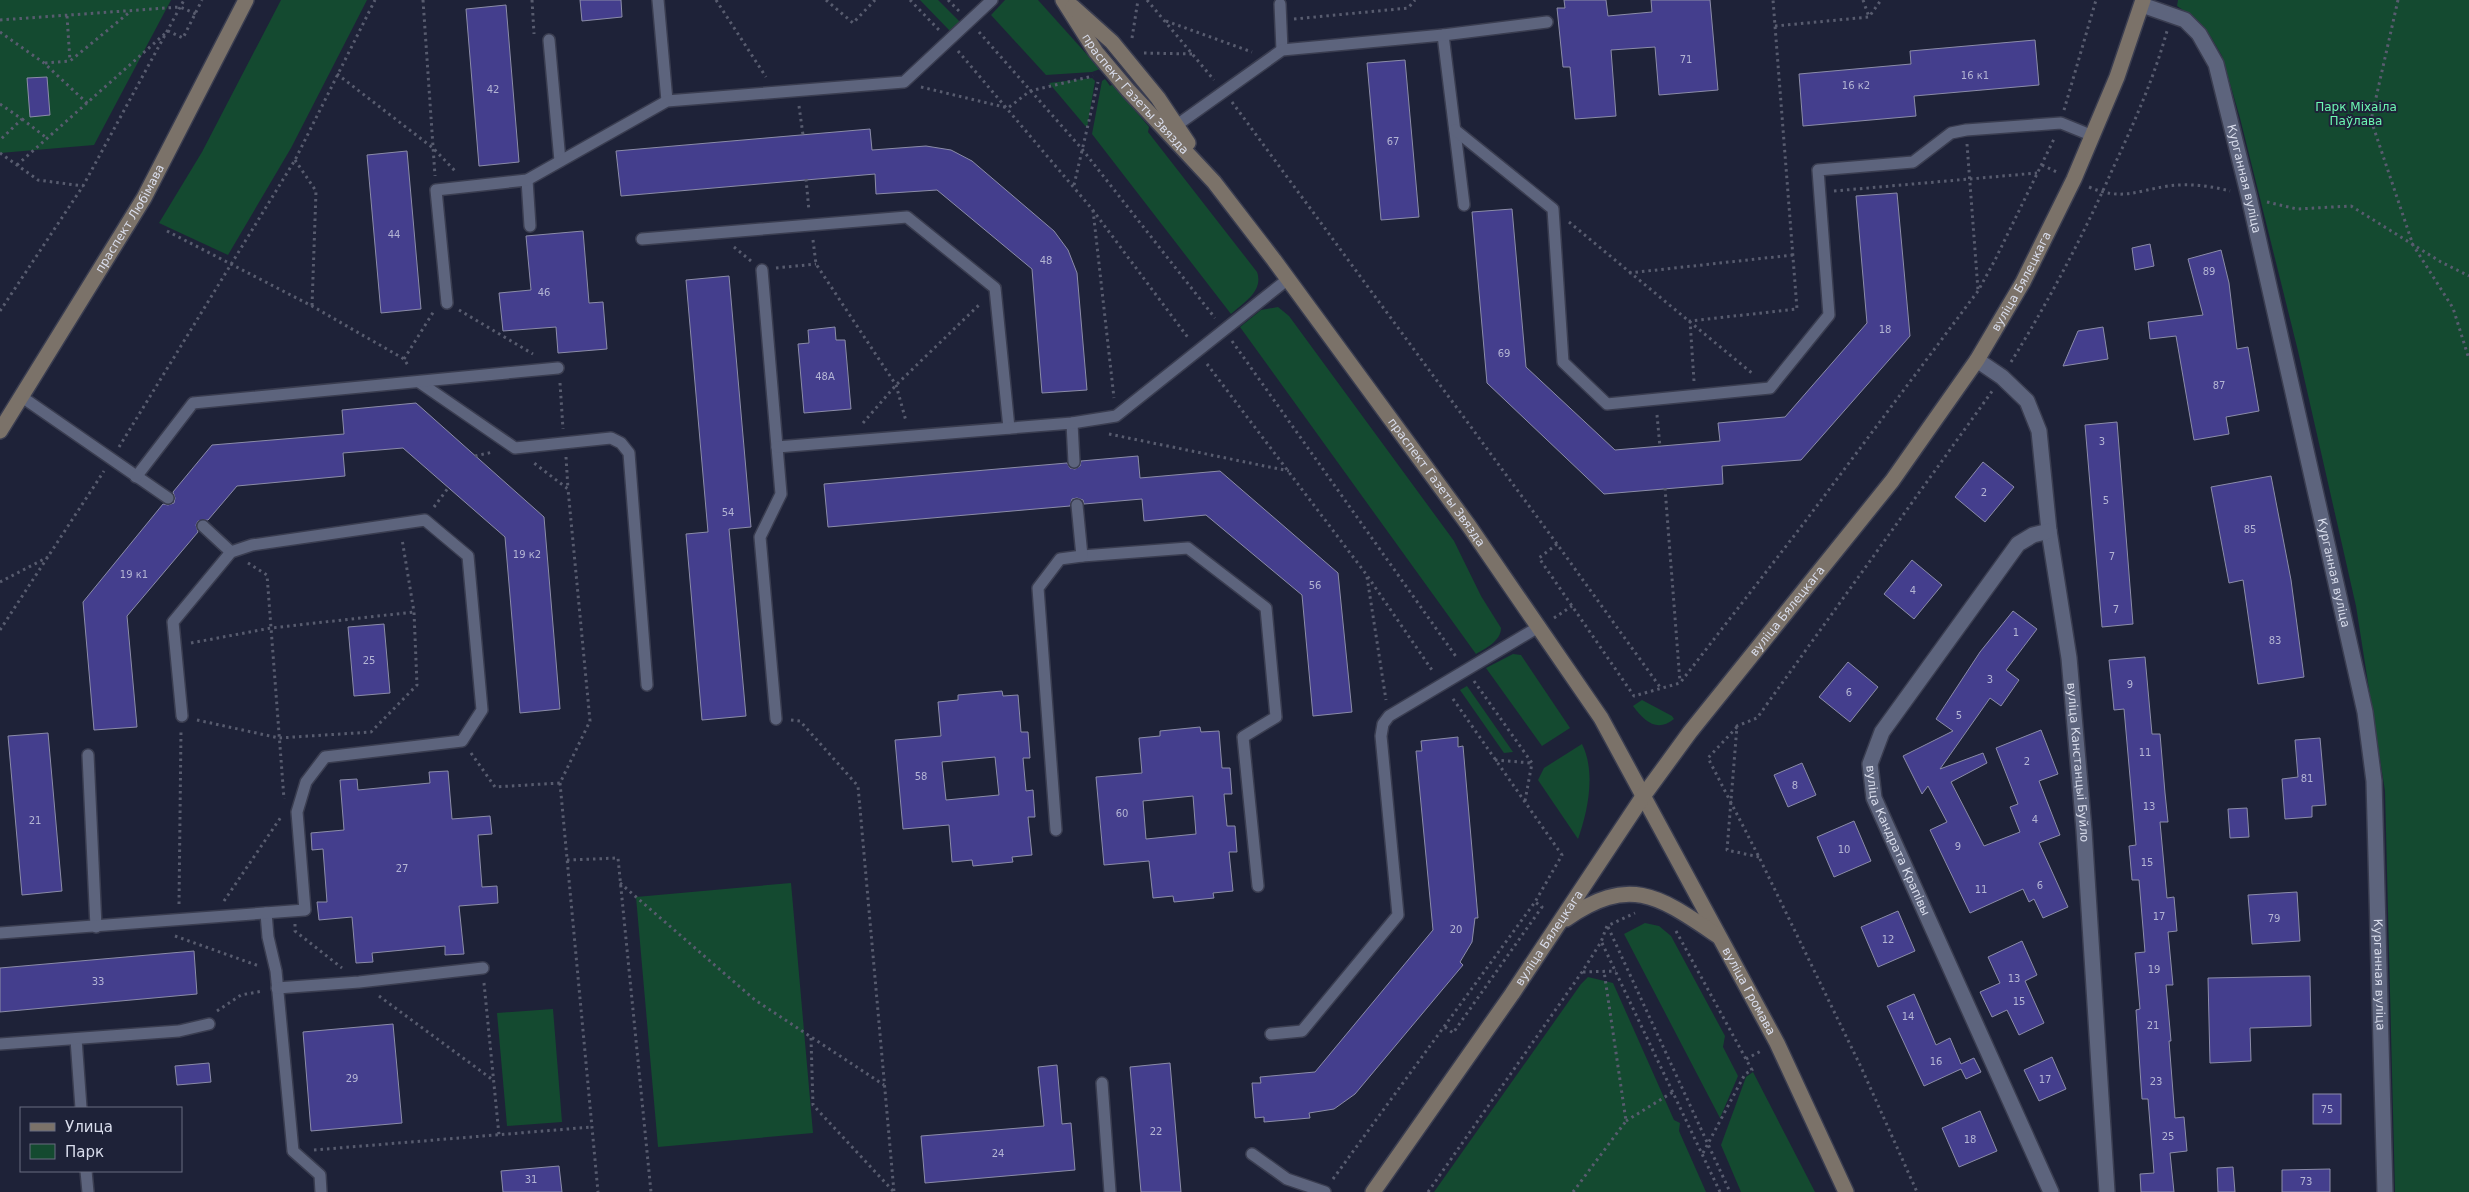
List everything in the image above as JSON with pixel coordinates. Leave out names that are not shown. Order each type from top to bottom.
[{"type":"main road","name":"праспект Любімава","points":[[0,431],[144,198],[246,0]]},
{"type":"main road","name":"праспект Газеты Звязда","points":[[1065,0],[1112,42],[1158,98],[1172,128],[1288,279],[1540,626],[1601,718],[1644,795]]},
{"type":"main road","name":"вуліца Бялецкага","points":[[1374,1192],[1560,923],[1644,795],[1690,732],[1892,481],[1977,360],[2036,258],[2093,136],[2117,77],[2143,3]]},
{"type":"main road","name":"вуліца Громава","points":[[1644,795],[1777,1043],[1846,1192]]},
{"type":"main road","points":[[1560,923],[1593,902],[1618,894],[1641,894],[1668,905],[1720,937]]},
{"type":"street","name":"Курганная вуліца","points":[[2143,3],[2185,20],[2207,47],[2216,64],[2249,197],[2365,712],[2374,781],[2385,1192]]},
{"type":"street","name":"вуліца Канстанцыі Буйло","points":[[1977,360],[2002,377],[2027,401],[2039,431],[2049,531],[2069,658],[2107,1192]]},
{"type":"street","name":"вуліца Кандрата Крапівы","points":[[2049,531],[2033,535],[2018,544],[1882,732],[1870,764],[1874,798],[2051,1192]]},
{"type":"lane","points":[[658,0],[667,101]]},
{"type":"lane","points":[[447,303],[436,190],[527,180],[667,101],[904,82],[992,0]]},
{"type":"lane","points":[[1280,4],[1282,50]]},
{"type":"lane","points":[[1172,128],[1282,50],[1443,35],[1547,22]]},
{"type":"lane","points":[[1443,35],[1464,205]]},
{"type":"lane","points":[[549,40],[560,161]]},
{"type":"lane","points":[[1455,130],[1553,209],[1563,362],[1607,404],[1770,388],[1829,314],[1818,170],[1913,162],[1951,133],[1966,130],[2061,123],[2093,136]]},
{"type":"lane","points":[[527,180],[530,226]]},
{"type":"lane","points":[[642,239],[907,217],[996,288],[1009,428]]},
{"type":"lane","points":[[762,270],[781,494],[760,537],[776,719]]},
{"type":"lane","points":[[777,447],[1072,423],[1116,416],[1288,279]]},
{"type":"lane","points":[[136,476],[193,402],[558,368]]},
{"type":"lane","points":[[419,382],[515,448],[611,438],[621,443],[629,453],[647,685]]},
{"type":"lane","points":[[22,397],[168,498]]},
{"type":"lane","points":[[1072,423],[1074,462]]},
{"type":"lane","points":[[1077,505],[1082,556]]},
{"type":"lane","points":[[0,933],[305,910],[297,812],[306,782],[325,757],[462,740],[482,710],[468,556],[425,520],[252,545],[231,552],[173,622],[182,716]]},
{"type":"lane","points":[[203,526],[231,552]]},
{"type":"lane","points":[[1056,830],[1038,588],[1060,559],[1188,548],[1266,608],[1276,717],[1244,737],[1258,886]]},
{"type":"lane","points":[[1271,1034],[1302,1031],[1398,915],[1381,736],[1383,724],[1389,716],[1540,626]]},
{"type":"lane","points":[[88,754],[96,927]]},
{"type":"lane","points":[[266,913],[268,937],[276,972],[293,1151],[320,1176],[322,1192]]},
{"type":"lane","points":[[277,988],[360,982],[483,968]]},
{"type":"lane","points":[[0,1044],[179,1031],[209,1020]]},
{"type":"lane","points":[[76,1039],[82,1107]]},
{"type":"lane","points":[[1102,1083],[1110,1192]]},
{"type":"lane","points":[[1252,1154],[1287,1179],[1325,1192]]},
{"type":"lane","points":[[86,1172],[88,1192]]},
{"type":"path","points":[[0,311],[83,186],[184,0]]},
{"type":"path","points":[[168,31],[183,38],[202,0]]},
{"type":"path","points":[[0,630],[111,460],[295,160],[375,0]]},
{"type":"path","points":[[423,0],[436,190]]},
{"type":"path","points":[[532,0],[535,38],[548,37],[549,40]]},
{"type":"path","points":[[716,0],[776,92]]},
{"type":"path","points":[[826,0],[853,23],[875,0]]},
{"type":"path","points":[[910,0],[949,40],[1092,209],[1366,574],[1562,855],[1535,902],[1325,1192]]},
{"type":"path","points":[[948,0],[970,21],[1082,150],[1223,329],[1532,764],[1525,802]]},
{"type":"path","points":[[1132,44],[1138,0]]},
{"type":"path","points":[[1147,0],[1224,92],[1558,544],[1660,687]]},
{"type":"path","points":[[1281,20],[1408,8],[1414,0]]},
{"type":"path","points":[[1690,321],[1797,309],[1774,0]]},
{"type":"path","points":[[1863,0],[1869,18]]},
{"type":"path","points":[[1869,18],[1881,0]]},
{"type":"path","points":[[1558,544],[1539,558],[1634,696],[1660,687],[1680,683],[1804,523],[1978,291],[2042,165],[2061,123],[2096,0]]},
{"type":"path","points":[[2398,0],[2371,120],[2413,245],[2453,308],[2469,358]]},
{"type":"path","points":[[0,20],[180,7],[196,14]]},
{"type":"path","points":[[44,64],[70,61],[132,10]]},
{"type":"path","points":[[67,16],[70,61]]},
{"type":"path","points":[[1775,26],[1869,18]]},
{"type":"path","points":[[1165,21],[1269,58]]},
{"type":"path","points":[[17,165],[88,104],[168,31]]},
{"type":"path","points":[[0,32],[44,64],[88,104]]},
{"type":"path","points":[[1139,53],[1194,54]]},
{"type":"path","points":[[338,74],[433,148],[469,186]]},
{"type":"path","points":[[1008,108],[1030,91],[1100,74],[1074,186]]},
{"type":"path","points":[[904,82],[1008,108]]},
{"type":"path","points":[[797,91],[803,135]]},
{"type":"path","points":[[0,104],[48,139]]},
{"type":"path","points":[[0,140],[22,119]]},
{"type":"path","points":[[1966,130],[1978,291]]},
{"type":"path","points":[[0,154],[38,180],[83,186]]},
{"type":"path","points":[[295,160],[316,190],[312,306]]},
{"type":"path","points":[[2042,165],[2060,173]]},
{"type":"path","points":[[1819,192],[2038,173]]},
{"type":"path","points":[[2088,186],[2115,196],[2182,186],[2214,188],[2296,209],[2351,206],[2413,245],[2469,276]]},
{"type":"path","points":[[1092,209],[1116,416]]},
{"type":"path","points":[[1553,209],[1770,388]]},
{"type":"path","points":[[167,231],[312,306],[404,359],[419,382]]},
{"type":"path","points":[[1629,273],[1793,255]]},
{"type":"path","points":[[816,264],[896,385],[910,436]]},
{"type":"path","points":[[848,441],[896,385],[996,288]]},
{"type":"path","points":[[404,359],[439,304],[447,303]]},
{"type":"path","points":[[1690,321],[1695,396]]},
{"type":"path","points":[[1655,399],[1660,447]]},
{"type":"path","points":[[1105,433],[1290,472]]},
{"type":"path","points":[[515,448],[568,489],[590,722],[560,783],[598,1192]]},
{"type":"path","points":[[425,520],[448,488]]},
{"type":"path","points":[[1665,488],[1680,683]]},
{"type":"path","points":[[179,919],[182,716],[279,738],[371,732],[416,685],[414,612],[399,524]]},
{"type":"path","points":[[231,552],[267,575],[284,802]]},
{"type":"path","points":[[0,582],[50,556]]},
{"type":"path","points":[[1366,574],[1389,716]]},
{"type":"path","points":[[1540,626],[1572,606]]},
{"type":"path","points":[[175,645],[271,628],[414,612]]},
{"type":"path","points":[[1757,718],[1737,726],[1708,758],[1730,804],[1759,857],[1861,1067],[1917,1192]]},
{"type":"path","points":[[776,719],[800,721],[858,786],[894,1192]]},
{"type":"path","points":[[1737,726],[1727,850],[1759,857]]},
{"type":"path","points":[[462,740],[495,787],[560,783]]},
{"type":"path","points":[[1495,760],[1532,764]]},
{"type":"path","points":[[214,916],[285,811],[286,820]]},
{"type":"path","points":[[567,860],[618,858],[651,1192]]},
{"type":"path","points":[[620,883],[755,1000],[885,1085]]},
{"type":"path","points":[[1445,1027],[1453,1033],[1542,908],[1535,902]]},
{"type":"path","points":[[294,912],[295,931],[360,982],[493,1080]]},
{"type":"path","points":[[1428,1192],[1582,972],[1602,942],[1607,926],[1636,912]]},
{"type":"path","points":[[1607,926],[1730,1192]]},
{"type":"path","points":[[1676,930],[1752,1070],[1745,1074],[1703,1153]]},
{"type":"path","points":[[173,936],[276,972]]},
{"type":"path","points":[[1602,942],[1720,1192]]},
{"type":"path","points":[[483,968],[498,1135]]},
{"type":"path","points":[[1604,971],[1626,1122]]},
{"type":"path","points":[[1582,972],[1616,971]]},
{"type":"path","points":[[209,1020],[242,995],[277,988]]},
{"type":"path","points":[[811,1037],[813,1105],[894,1192]]},
{"type":"path","points":[[1573,1192],[1626,1122],[1673,1092]]},
{"type":"path","points":[[293,1151],[592,1127]]},
{"type":"green space","points":[[0,0],[171,0],[94,145],[0,153]]},
{"type":"green space","points":[[281,0],[367,0],[291,148],[228,255],[159,223],[202,152]]},
{"type":"green space","points":[[920,0],[938,0],[960,22],[950,31]]},
{"type":"green space","points":[[1005,0],[1038,0],[1100,69],[1092,72],[1046,75],[991,15]]},
{"type":"green space","name":"Парк Міхаіла Паўлава","points":[[2178,0],[2469,0],[2469,1192],[2395,1192],[2385,791],[2356,606],[2298,351],[2240,118],[2222,56],[2211,37],[2196,19],[2177,6]]},
{"type":"green space","points":[[1092,78],[1095,81],[1087,128],[1049,83]]},
{"type":"green space","points":[[1105,79],[1110,86],[1113,84],[1149,127],[1148,132],[1257,272],[1258,285],[1255,291],[1231,314],[1092,134],[1102,81]]},
{"type":"green space","points":[[1278,307],[1289,316],[1454,541],[1481,596],[1501,628],[1496,640],[1488,647],[1476,654],[1240,327],[1261,310]]},
{"type":"green space","points":[[1513,654],[1521,655],[1570,728],[1542,746],[1486,668]]},
{"type":"green space","points":[[1467,686],[1513,752],[1504,753],[1460,690]]},
{"type":"green space","points":[[1642,700],[1672,716],[1674,719],[1662,725],[1651,723],[1633,706]]},
{"type":"green space","points":[[1582,744],[1589,767],[1590,779],[1585,816],[1578,839],[1538,780],[1544,768]]},
{"type":"green space","points":[[791,883],[813,1133],[658,1147],[636,897]]},
{"type":"green space","points":[[1645,923],[1659,926],[1671,936],[1725,1036],[1723,1047],[1738,1076],[1720,1118],[1624,934]]},
{"type":"green space","points":[[1588,977],[1613,983],[1674,1120],[1680,1123],[1679,1131],[1706,1192],[1434,1192],[1581,984]]},
{"type":"green space","points":[[553,1009],[562,1122],[507,1126],[497,1013]]},
{"type":"green space","points":[[1753,1072],[1815,1192],[1741,1192],[1721,1145],[1746,1077]]},
{"type":"building","points":[[580,0],[621,0],[622,17],[582,21]]},
{"type":"building","points":[[1564,0],[1606,0],[1608,16],[1652,12],[1651,0],[1710,0],[1718,90],[1659,95],[1655,47],[1611,50],[1616,116],[1575,119],[1570,67],[1563,67],[1557,8],[1565,8]]},
{"type":"building","points":[[506,5],[519,162],[479,166],[466,9]]},
{"type":"building","points":[[2035,40],[2039,85],[1914,96],[1916,116],[1803,126],[1799,74],[1911,64],[1910,51]]},
{"type":"building","points":[[1405,60],[1419,217],[1381,220],[1367,63]]},
{"type":"building","points":[[47,77],[50,115],[30,117],[27,78]]},
{"type":"building","points":[[870,129],[872,150],[926,146],[951,150],[972,161],[1054,231],[1068,250],[1077,273],[1087,390],[1042,393],[1032,269],[937,190],[876,194],[875,174],[621,196],[616,151]]},
{"type":"building","points":[[407,151],[421,309],[381,313],[367,155]]},
{"type":"building","points":[[1897,193],[1910,336],[1801,460],[1722,466],[1723,484],[1604,494],[1487,383],[1472,212],[1512,209],[1526,367],[1615,450],[1720,441],[1718,423],[1785,417],[1867,323],[1856,196]]},
{"type":"building","points":[[583,231],[589,303],[603,302],[607,349],[558,353],[556,327],[503,331],[499,293],[531,290],[526,236]]},
{"type":"building","points":[[2150,244],[2154,266],[2135,270],[2132,248]]},
{"type":"building","points":[[2221,250],[2229,283],[2237,349],[2248,347],[2259,411],[2226,417],[2229,434],[2194,440],[2176,336],[2150,339],[2148,322],[2203,315],[2188,259]]},
{"type":"building","points":[[729,276],[751,527],[729,529],[746,716],[702,720],[686,534],[708,532],[686,280]]},
{"type":"building","points":[[835,327],[836,340],[845,340],[851,409],[804,413],[798,344],[809,343],[808,330]]},
{"type":"building","points":[[2103,327],[2108,359],[2063,366],[2078,331]]},
{"type":"building","points":[[416,403],[544,517],[560,709],[520,713],[505,537],[403,448],[343,453],[345,476],[237,486],[208,520],[198,521],[196,525],[198,532],[127,616],[137,727],[94,730],[83,602],[163,504],[174,503],[173,492],[212,445],[344,434],[342,410]]},
{"type":"building","points":[[2117,422],[2133,624],[2102,627],[2085,425]]},
{"type":"building","points":[[1138,456],[1140,478],[1220,471],[1338,573],[1352,712],[1313,716],[1302,595],[1206,515],[1144,521],[1142,499],[1084,504],[1083,500],[1077,498],[1072,499],[1070,506],[828,527],[824,484],[1067,463],[1070,468],[1075,469],[1080,466],[1081,461]]},
{"type":"building","points":[[1983,462],[2014,487],[1985,522],[1955,497]]},
{"type":"building","points":[[2271,476],[2291,580],[2304,677],[2258,684],[2243,580],[2229,583],[2211,487]]},
{"type":"building","points":[[1912,560],[1942,585],[1914,619],[1884,594]]},
{"type":"building","points":[[2013,611],[2037,629],[2006,670],[2019,680],[2001,706],[1990,698],[1940,769],[1983,753],[1987,763],[1951,782],[1984,846],[2020,832],[2010,807],[2018,804],[1996,748],[2041,730],[2058,774],[2039,781],[2060,835],[2039,843],[2068,907],[2043,918],[2034,899],[2029,902],[2023,889],[1970,913],[1930,830],[1947,822],[1928,786],[1922,794],[1903,756],[1953,731],[1936,719],[1980,652]]},
{"type":"building","points":[[384,624],[390,693],[354,696],[348,627]]},
{"type":"building","points":[[2145,657],[2152,734],[2160,734],[2168,822],[2160,822],[2167,898],[2174,897],[2177,931],[2168,932],[2173,985],[2166,985],[2175,1118],[2184,1117],[2187,1151],[2170,1153],[2174,1192],[2141,1192],[2140,1174],[2154,1173],[2148,1099],[2142,1099],[2136,1010],[2140,1009],[2135,953],[2145,952],[2139,880],[2132,880],[2129,846],[2136,845],[2124,709],[2114,710],[2109,660]]},
{"type":"building","points":[[1848,662],[1878,687],[1850,722],[1819,697]]},
{"type":"building","points":[[1002,691],[1003,696],[1018,695],[1021,732],[1028,732],[1030,758],[1023,758],[1026,791],[1033,790],[1035,817],[1028,817],[1032,855],[1012,857],[1013,862],[973,866],[972,860],[952,862],[949,825],[903,829],[895,740],[941,736],[938,702],[958,700],[958,695]],"holes":[[[995,757],[999,795],[946,800],[942,762]]]},
{"type":"building","points":[[1200,727],[1201,732],[1219,731],[1222,768],[1230,768],[1232,794],[1224,794],[1227,826],[1235,826],[1237,852],[1229,852],[1233,891],[1213,893],[1214,898],[1174,902],[1173,896],[1153,898],[1149,861],[1104,865],[1096,777],[1142,773],[1139,738],[1160,736],[1160,731]],"holes":[[[1193,796],[1196,834],[1146,839],[1143,801]]]},
{"type":"building","points":[[48,733],[62,891],[22,895],[8,736]]},
{"type":"building","points":[[1458,737],[1458,747],[1463,746],[1478,918],[1475,918],[1472,942],[1460,962],[1463,965],[1355,1094],[1334,1109],[1309,1113],[1310,1118],[1264,1122],[1264,1117],[1255,1118],[1252,1083],[1261,1083],[1260,1077],[1315,1072],[1433,930],[1416,751],[1422,751],[1421,741]]},
{"type":"building","points":[[2320,738],[2326,805],[2312,806],[2312,817],[2285,819],[2282,779],[2298,777],[2295,740]]},
{"type":"building","points":[[1802,763],[1816,795],[1788,807],[1774,775]]},
{"type":"building","points":[[448,771],[452,819],[490,816],[492,834],[478,835],[482,887],[497,886],[498,903],[459,906],[464,954],[445,955],[445,946],[372,953],[373,962],[356,963],[352,917],[319,920],[317,902],[327,902],[323,849],[312,850],[311,833],[344,830],[340,780],[357,779],[358,790],[430,783],[429,772]]},
{"type":"building","points":[[2247,808],[2249,837],[2230,838],[2228,809]]},
{"type":"building","points":[[1854,821],[1871,861],[1834,877],[1817,837]]},
{"type":"building","points":[[2297,892],[2300,941],[2252,944],[2248,895]]},
{"type":"building","points":[[1898,911],[1915,951],[1878,967],[1861,927]]},
{"type":"building","points":[[2022,941],[2037,975],[2025,981],[2044,1023],[2019,1035],[2007,1010],[1992,1017],[1980,992],[2000,983],[1988,957]]},
{"type":"building","points":[[194,951],[197,994],[0,1012],[0,968]]},
{"type":"building","points":[[2310,976],[2311,1026],[2250,1028],[2251,1061],[2210,1063],[2208,978]]},
{"type":"building","points":[[1914,994],[1936,1045],[1950,1038],[1961,1064],[1974,1058],[1981,1072],[1966,1079],[1961,1069],[1924,1086],[1887,1006]]},
{"type":"building","points":[[393,1024],[402,1123],[311,1131],[303,1032]]},
{"type":"building","points":[[2052,1057],[2066,1089],[2039,1101],[2024,1070]]},
{"type":"building","points":[[209,1063],[211,1082],[177,1085],[175,1066]]},
{"type":"building","points":[[1170,1063],[1181,1192],[1141,1192],[1130,1067]]},
{"type":"building","points":[[1057,1065],[1062,1124],[1071,1123],[1075,1170],[925,1183],[921,1136],[1044,1126],[1038,1067]]},
{"type":"building","points":[[2313,1094],[2341,1094],[2341,1124],[2313,1124]]},
{"type":"building","points":[[1980,1111],[1997,1151],[1959,1167],[1942,1128]]},
{"type":"building","points":[[559,1166],[562,1192],[503,1192],[501,1171]]},
{"type":"building","points":[[2233,1167],[2235,1192],[2218,1192],[2217,1168]]},
{"type":"building","points":[[2330,1169],[2330,1192],[2282,1192],[2282,1170]]}]
